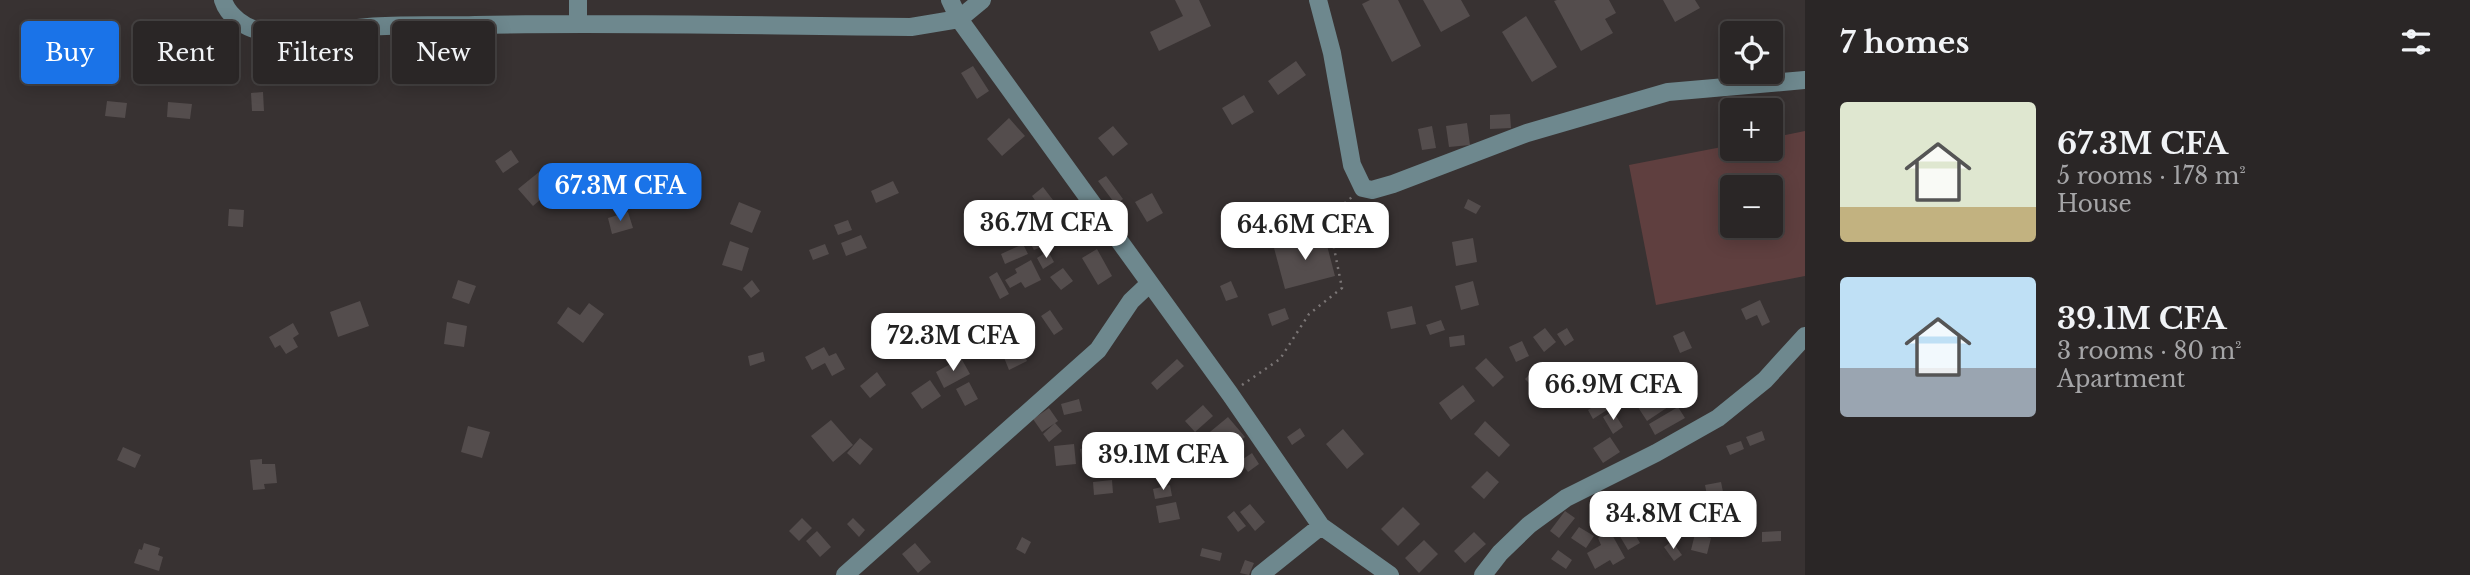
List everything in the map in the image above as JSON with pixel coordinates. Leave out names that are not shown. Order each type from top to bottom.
[{"type":"street","points":[[223,0],[225,8],[252,29],[307,33],[370,27],[578,23],[911,27],[959,19],[982,0]]},
{"type":"street","points":[[578,0],[578,23]]},
{"type":"street","points":[[950,0],[959,19],[1230,394],[1321,526],[1390,575]]},
{"type":"street","points":[[1318,0],[1332,53],[1352,165],[1363,188],[1372,190],[1527,133],[1668,92],[1805,80]]},
{"type":"street","points":[[845,575],[1098,350],[1131,301],[1149,284]]},
{"type":"street","points":[[1483,575],[1500,553],[1529,525],[1566,498],[1657,453],[1718,418],[1765,380],[1805,336]]},
{"type":"street","points":[[1260,575],[1321,526]]},
{"type":"path","points":[[1230,394],[1280,359],[1309,314],[1342,288],[1331,233],[1339,208],[1363,188]]},
{"type":"shaded area","points":[[1805,131],[1805,276],[1656,305],[1629,165],[1720,147],[1720,161],[1783,161],[1783,136]]},
{"type":"building","points":[[1175,0],[1199,0],[1211,26],[1159,51],[1150,32],[1183,16]]},
{"type":"building","points":[[1370,0],[1398,0],[1421,46],[1392,62],[1362,4]]},
{"type":"building","points":[[1423,0],[1461,0],[1470,16],[1441,32]]},
{"type":"building","points":[[1609,0],[1616,13],[1605,19],[1613,33],[1581,51],[1554,1]]},
{"type":"building","points":[[1663,0],[1695,0],[1700,8],[1675,22]]},
{"type":"building","points":[[1526,16],[1557,67],[1532,82],[1502,32]]},
{"type":"building","points":[[1296,61],[1306,75],[1278,95],[1268,81]]},
{"type":"building","points":[[973,66],[989,91],[977,99],[961,73]]},
{"type":"building","points":[[263,92],[264,111],[252,111],[251,93]]},
{"type":"building","points":[[1244,95],[1254,112],[1232,125],[1222,108]]},
{"type":"building","points":[[107,101],[127,103],[125,118],[105,116]]},
{"type":"building","points":[[168,102],[192,104],[190,119],[167,117]]},
{"type":"building","points":[[1510,114],[1511,128],[1490,129],[1490,115]]},
{"type":"building","points":[[1009,118],[1025,136],[1002,156],[987,139]]},
{"type":"building","points":[[1467,123],[1470,145],[1449,147],[1446,126]]},
{"type":"building","points":[[1113,126],[1128,144],[1113,156],[1098,138]]},
{"type":"building","points":[[1432,126],[1436,148],[1422,150],[1418,129]]},
{"type":"building","points":[[511,150],[519,162],[503,173],[495,161]]},
{"type":"building","points":[[669,164],[674,185],[651,191],[646,169]]},
{"type":"building","points":[[539,172],[553,189],[533,206],[518,189]]},
{"type":"building","points":[[627,176],[635,204],[614,210],[605,183]]},
{"type":"building","points":[[1106,176],[1123,199],[1116,205],[1098,181]]},
{"type":"building","points":[[893,181],[899,193],[876,203],[871,191]]},
{"type":"building","points":[[1043,187],[1056,204],[1044,213],[1032,196]]},
{"type":"building","points":[[1152,193],[1163,213],[1147,222],[1135,202]]},
{"type":"building","points":[[1468,199],[1481,206],[1476,214],[1464,208]]},
{"type":"building","points":[[739,202],[761,211],[752,233],[730,224]]},
{"type":"building","points":[[229,209],[244,210],[243,227],[228,226]]},
{"type":"building","points":[[628,212],[633,228],[612,234],[608,218]]},
{"type":"building","points":[[1018,212],[1024,232],[988,243],[982,223]]},
{"type":"building","points":[[848,220],[852,230],[838,235],[834,225]]},
{"type":"building","points":[[1037,229],[1045,245],[1034,250],[1026,235]]},
{"type":"building","points":[[1324,234],[1335,276],[1285,289],[1274,248]]},
{"type":"building","points":[[861,235],[867,248],[846,256],[841,243]]},
{"type":"building","points":[[1473,238],[1477,262],[1456,266],[1452,242]]},
{"type":"building","points":[[730,241],[749,248],[742,271],[722,265]]},
{"type":"building","points":[[825,244],[829,254],[813,260],[809,250]]},
{"type":"building","points":[[1023,244],[1028,254],[1005,264],[1001,254]]},
{"type":"building","points":[[1097,249],[1112,276],[1098,285],[1082,258]]},
{"type":"building","points":[[1048,251],[1054,262],[1043,269],[1037,258]]},
{"type":"building","points":[[1031,260],[1041,280],[1025,288],[1021,282],[1010,288],[1005,280],[1017,273],[1015,269]]},
{"type":"building","points":[[1063,268],[1073,281],[1061,290],[1050,277]]},
{"type":"building","points":[[997,272],[1009,294],[1000,299],[989,277]]},
{"type":"building","points":[[458,280],[476,286],[469,304],[452,298]]},
{"type":"building","points":[[752,280],[760,291],[751,298],[743,288]]},
{"type":"building","points":[[1231,281],[1238,297],[1226,301],[1220,286]]},
{"type":"building","points":[[1473,281],[1479,305],[1461,310],[1455,286]]},
{"type":"building","points":[[1760,300],[1770,322],[1762,326],[1757,315],[1746,320],[1741,309]]},
{"type":"building","points":[[360,301],[369,326],[338,337],[330,312]]},
{"type":"building","points":[[589,303],[604,314],[583,343],[557,323],[568,307],[580,315]]},
{"type":"building","points":[[1412,306],[1416,324],[1391,329],[1387,312]]},
{"type":"building","points":[[1285,308],[1289,319],[1272,326],[1268,314]]},
{"type":"building","points":[[1050,310],[1063,329],[1054,335],[1041,316]]},
{"type":"building","points":[[1441,320],[1445,330],[1430,335],[1426,325]]},
{"type":"building","points":[[447,322],[467,326],[464,347],[444,344]]},
{"type":"building","points":[[293,323],[299,334],[293,338],[298,347],[286,354],[280,345],[275,348],[269,337]]},
{"type":"building","points":[[1545,328],[1556,342],[1544,352],[1533,337]]},
{"type":"building","points":[[1567,328],[1574,340],[1565,346],[1557,334]]},
{"type":"building","points":[[1684,331],[1692,348],[1680,353],[1673,336]]},
{"type":"building","points":[[1464,335],[1465,345],[1450,347],[1449,337]]},
{"type":"building","points":[[1522,341],[1529,356],[1516,362],[1509,347]]},
{"type":"building","points":[[824,347],[829,356],[836,353],[845,369],[832,376],[825,363],[812,370],[805,357]]},
{"type":"building","points":[[1021,347],[1027,361],[1009,370],[1003,355]]},
{"type":"building","points":[[763,352],[765,361],[750,366],[748,356]]},
{"type":"building","points":[[961,358],[970,374],[944,388],[936,372]]},
{"type":"building","points":[[1486,358],[1504,377],[1493,387],[1475,368]]},
{"type":"building","points":[[1177,359],[1184,366],[1157,390],[1151,383]]},
{"type":"building","points":[[877,372],[886,385],[870,398],[860,386]]},
{"type":"building","points":[[1532,372],[1545,385],[1538,392],[1525,379]]},
{"type":"building","points":[[930,380],[941,396],[922,409],[911,393]]},
{"type":"building","points":[[969,382],[978,399],[965,406],[956,389]]},
{"type":"building","points":[[1595,384],[1610,408],[1593,419],[1588,410],[1591,408],[1582,392]]},
{"type":"building","points":[[1653,384],[1668,407],[1647,421],[1632,398]]},
{"type":"building","points":[[1463,385],[1475,401],[1451,420],[1439,403]]},
{"type":"building","points":[[1079,399],[1082,411],[1064,415],[1061,404]]},
{"type":"building","points":[[1203,405],[1213,416],[1195,432],[1185,421]]},
{"type":"building","points":[[1678,407],[1685,418],[1655,435],[1649,424]]},
{"type":"building","points":[[1049,408],[1058,421],[1042,432],[1033,419]]},
{"type":"building","points":[[1613,411],[1623,427],[1613,434],[1603,417]]},
{"type":"building","points":[[1228,417],[1245,437],[1217,461],[1199,441]]},
{"type":"building","points":[[831,420],[853,445],[833,462],[811,436]]},
{"type":"building","points":[[1485,421],[1510,445],[1499,457],[1474,434]]},
{"type":"building","points":[[1055,423],[1062,431],[1049,442],[1043,434]]},
{"type":"building","points":[[468,426],[490,432],[482,458],[461,452]]},
{"type":"building","points":[[1300,428],[1305,436],[1292,445],[1287,437]]},
{"type":"building","points":[[1343,429],[1364,454],[1347,469],[1326,444]]},
{"type":"building","points":[[1762,431],[1765,440],[1750,446],[1746,437]]},
{"type":"building","points":[[1146,435],[1160,446],[1155,452],[1141,441]]},
{"type":"building","points":[[1610,437],[1620,452],[1603,463],[1593,448]]},
{"type":"building","points":[[860,438],[873,449],[860,465],[847,453]]},
{"type":"building","points":[[1741,441],[1744,449],[1730,455],[1726,446]]},
{"type":"building","points":[[1074,444],[1076,464],[1056,466],[1054,446]]},
{"type":"building","points":[[1100,444],[1104,464],[1084,468],[1080,449]]},
{"type":"building","points":[[123,447],[141,455],[135,468],[117,460]]},
{"type":"building","points":[[1252,453],[1259,464],[1248,472],[1240,461]]},
{"type":"building","points":[[262,459],[262,464],[275,464],[277,483],[264,484],[265,489],[253,490],[250,460]]},
{"type":"building","points":[[1487,471],[1499,482],[1484,499],[1471,487]]},
{"type":"building","points":[[1112,480],[1113,493],[1094,495],[1093,482]]},
{"type":"building","points":[[1721,482],[1724,497],[1708,500],[1705,485]]},
{"type":"building","points":[[1170,485],[1172,496],[1155,499],[1153,489]]},
{"type":"building","points":[[1176,502],[1180,519],[1159,523],[1156,506]]},
{"type":"building","points":[[1651,502],[1660,515],[1647,523],[1638,510]]},
{"type":"building","points":[[1250,504],[1265,522],[1255,531],[1240,512]]},
{"type":"building","points":[[1403,507],[1420,524],[1398,546],[1381,529]]},
{"type":"building","points":[[1234,511],[1246,526],[1238,532],[1227,517]]},
{"type":"building","points":[[1565,511],[1575,518],[1559,538],[1550,531]]},
{"type":"building","points":[[1713,513],[1714,527],[1699,527],[1698,514]]},
{"type":"building","points":[[802,518],[812,528],[799,541],[789,531]]},
{"type":"building","points":[[853,518],[865,530],[859,537],[847,524]]},
{"type":"building","points":[[1630,525],[1640,543],[1628,550],[1618,533]]},
{"type":"building","points":[[1579,527],[1594,536],[1586,548],[1571,538]]},
{"type":"building","points":[[817,531],[831,547],[820,557],[806,541]]},
{"type":"building","points":[[1610,531],[1625,558],[1613,565],[1610,560],[1595,569],[1587,553],[1601,545],[1598,538]]},
{"type":"building","points":[[1781,531],[1781,541],[1762,542],[1762,532]]},
{"type":"building","points":[[1474,532],[1486,544],[1465,563],[1454,551]]},
{"type":"building","points":[[1695,534],[1711,538],[1707,554],[1691,550]]},
{"type":"building","points":[[1022,537],[1031,542],[1025,554],[1016,549]]},
{"type":"building","points":[[1424,540],[1438,554],[1419,573],[1405,558]]},
{"type":"building","points":[[1672,541],[1682,555],[1674,561],[1664,547]]},
{"type":"building","points":[[144,543],[160,548],[158,555],[163,557],[159,571],[134,563]]},
{"type":"building","points":[[915,543],[931,562],[918,573],[902,554]]},
{"type":"building","points":[[1202,548],[1222,553],[1220,561],[1200,556]]},
{"type":"building","points":[[1558,550],[1572,560],[1566,569],[1551,559]]},
{"type":"building","points":[[1245,560],[1254,563],[1249,575],[1240,573]]}]
